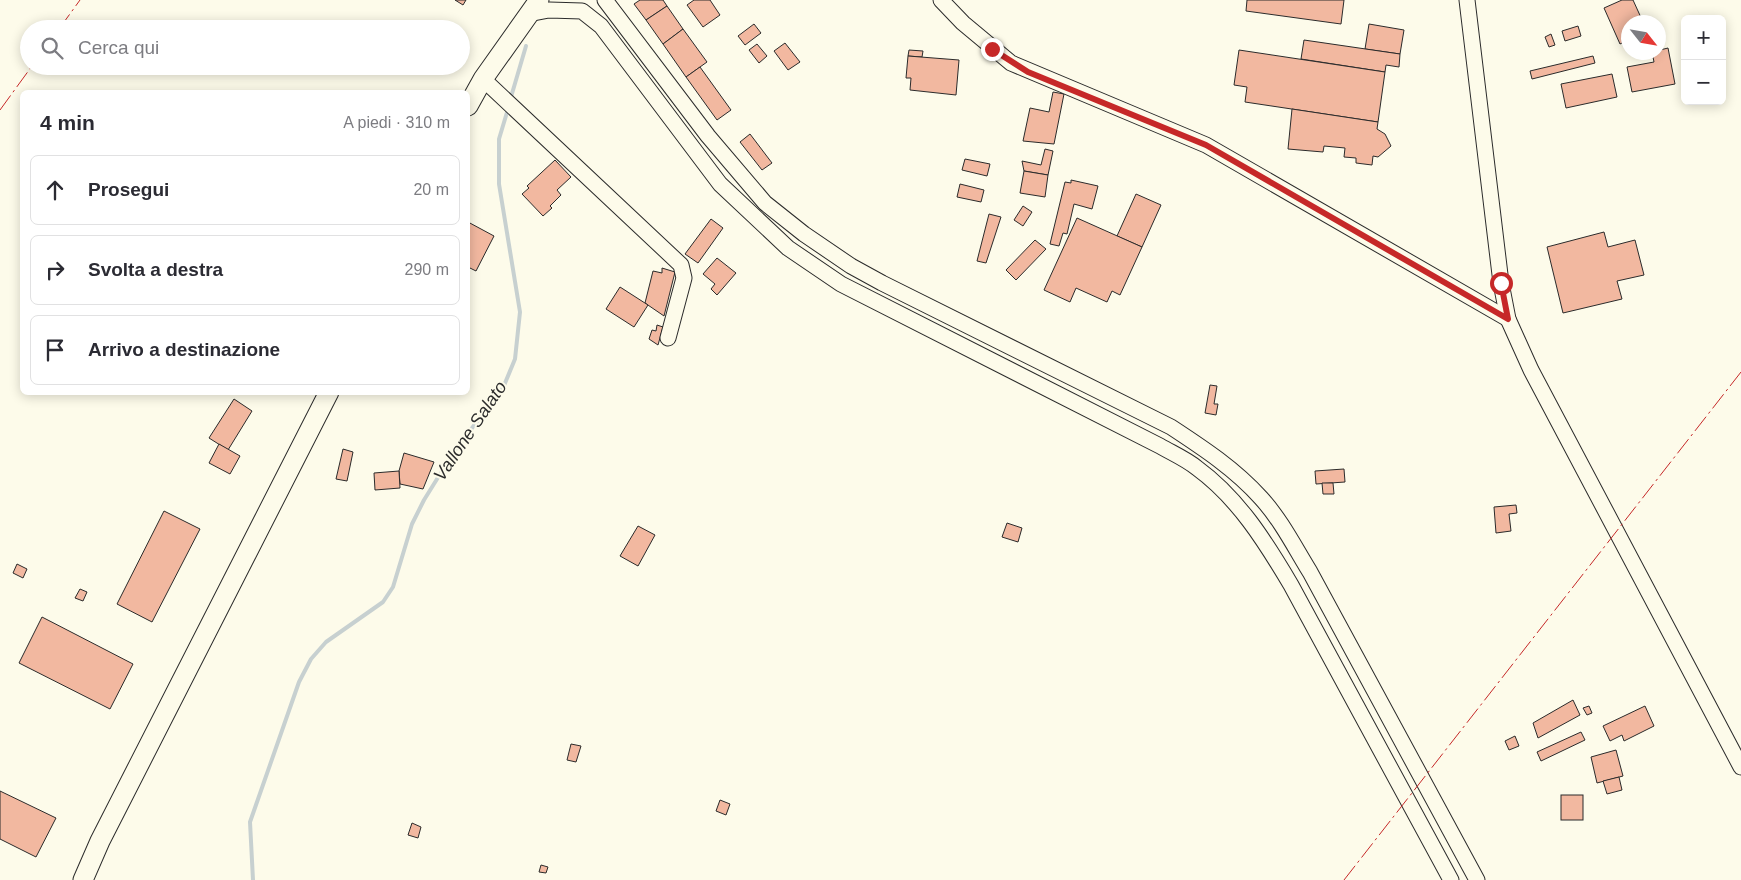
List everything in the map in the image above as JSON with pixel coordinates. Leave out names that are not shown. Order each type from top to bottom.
[{"type":"main road","points":[[470,102],[482,79],[534,7]]},
{"type":"main road","points":[[83,880],[104,833],[327,395]]},
{"type":"street","points":[[571,0],[601,26],[720,184],[788,248],[841,284],[1160,446],[1196,467],[1223,489],[1263,537],[1291,584],[1451,880]]},
{"type":"street","points":[[605,0],[735,170],[766,203],[804,234],[851,266],[882,283],[1171,427],[1207,451],[1261,498],[1281,524],[1310,572],[1477,880]]},
{"type":"street","points":[[941,0],[962,23],[1011,63],[1206,145],[1508,319]]},
{"type":"street","points":[[1467,0],[1500,273],[1508,319],[1531,370],[1741,767]]},
{"type":"street","points":[[534,7],[549,10],[582,11]]},
{"type":"street","points":[[482,79],[681,265],[684,278],[668,338]]},
{"type":"building","points":[[455,0],[466,0],[463,5]]},
{"type":"building","points":[[640,0],[663,0],[667,6],[646,20],[634,4]]},
{"type":"building","points":[[694,0],[710,0],[720,15],[703,27],[687,5]]},
{"type":"building","points":[[1247,0],[1344,0],[1341,24],[1246,11]]},
{"type":"building","points":[[1622,0],[1633,0],[1640,15],[1621,15],[1620,44],[1604,8]]},
{"type":"building","points":[[667,6],[683,29],[663,44],[646,20]]},
{"type":"building","points":[[754,24],[761,33],[745,45],[738,36]]},
{"type":"building","points":[[1369,24],[1404,30],[1400,54],[1365,49]]},
{"type":"building","points":[[1578,26],[1581,36],[1565,41],[1562,31]]},
{"type":"building","points":[[683,29],[707,62],[686,77],[663,44]]},
{"type":"building","points":[[1551,34],[1555,45],[1549,47],[1545,37]]},
{"type":"building","points":[[1304,40],[1400,54],[1399,67],[1386,65],[1385,72],[1301,59]]},
{"type":"building","points":[[785,43],[800,62],[788,70],[774,51]]},
{"type":"building","points":[[757,44],[767,56],[759,63],[749,50]]},
{"type":"building","points":[[1666,48],[1668,48],[1675,84],[1632,92],[1627,67],[1654,62],[1654,60],[1666,60]]},
{"type":"building","points":[[909,50],[923,51],[922,57],[908,56]]},
{"type":"building","points":[[1239,50],[1385,72],[1378,122],[1245,102],[1247,87],[1234,85]]},
{"type":"building","points":[[908,56],[959,60],[956,95],[910,90],[911,78],[906,78]]},
{"type":"building","points":[[1593,56],[1595,63],[1532,79],[1530,71]]},
{"type":"building","points":[[700,67],[731,110],[717,120],[686,77]]},
{"type":"building","points":[[1612,74],[1617,97],[1566,108],[1561,84]]},
{"type":"building","points":[[1053,92],[1064,94],[1054,144],[1023,141],[1030,108],[1049,112]]},
{"type":"building","points":[[1292,109],[1378,122],[1377,129],[1385,134],[1391,146],[1378,157],[1373,156],[1372,165],[1356,163],[1356,158],[1344,157],[1345,148],[1324,146],[1323,152],[1288,149]]},
{"type":"building","points":[[750,134],[772,163],[762,170],[740,142]]},
{"type":"building","points":[[1045,149],[1053,151],[1048,175],[1024,171],[1022,161],[1041,165]]},
{"type":"building","points":[[965,159],[990,164],[987,176],[962,170]]},
{"type":"building","points":[[555,160],[571,177],[557,190],[561,195],[550,206],[552,208],[543,216],[522,194],[529,188],[527,186]]},
{"type":"building","points":[[1024,171],[1048,175],[1045,197],[1020,193]]},
{"type":"building","points":[[1071,180],[1098,186],[1092,209],[1074,204],[1067,234],[1063,233],[1059,246],[1050,244],[1065,182],[1071,183]]},
{"type":"building","points":[[960,184],[984,190],[981,202],[957,197]]},
{"type":"building","points":[[1136,194],[1161,205],[1142,247],[1117,236]]},
{"type":"building","points":[[1023,206],[1032,212],[1023,226],[1014,220]]},
{"type":"building","points":[[989,214],[1001,217],[986,263],[977,261]]},
{"type":"building","points":[[1077,218],[1142,247],[1120,295],[1112,291],[1107,302],[1076,288],[1070,302],[1044,290]]},
{"type":"building","points":[[711,219],[723,228],[698,263],[685,254]]},
{"type":"building","points":[[470,223],[494,236],[476,271],[470,268]]},
{"type":"building","points":[[1604,232],[1608,247],[1635,240],[1644,275],[1617,281],[1622,299],[1563,313],[1547,247]]},
{"type":"building","points":[[1035,240],[1046,249],[1016,280],[1006,270]]},
{"type":"building","points":[[717,258],[736,273],[717,295],[711,289],[715,284],[703,274]]},
{"type":"building","points":[[662,268],[675,272],[664,316],[645,303],[653,271],[662,273]]},
{"type":"building","points":[[620,287],[648,305],[634,327],[606,309]]},
{"type":"building","points":[[657,325],[663,327],[658,345],[649,339],[652,330],[656,331]]},
{"type":"building","points":[[1210,385],[1217,386],[1214,404],[1218,404],[1216,415],[1205,413]]},
{"type":"building","points":[[234,399],[252,411],[228,450],[209,438]]},
{"type":"building","points":[[219,444],[240,456],[230,474],[209,463]]},
{"type":"building","points":[[343,449],[353,452],[347,481],[336,479]]},
{"type":"building","points":[[404,453],[434,462],[423,489],[400,484],[399,471]]},
{"type":"building","points":[[1344,469],[1345,482],[1316,484],[1315,471]]},
{"type":"building","points":[[399,471],[400,488],[375,490],[374,473]]},
{"type":"building","points":[[1322,483],[1333,483],[1334,494],[1323,494]]},
{"type":"building","points":[[1516,505],[1517,513],[1509,514],[1511,531],[1496,533],[1494,507]]},
{"type":"building","points":[[164,511],[200,529],[152,622],[117,604]]},
{"type":"building","points":[[1007,523],[1022,528],[1018,542],[1002,537]]},
{"type":"building","points":[[638,526],[655,535],[638,566],[620,556]]},
{"type":"building","points":[[17,564],[27,569],[23,578],[13,573]]},
{"type":"building","points":[[80,589],[87,592],[83,601],[75,598]]},
{"type":"building","points":[[42,617],[133,664],[110,709],[19,663]]},
{"type":"building","points":[[1573,700],[1580,715],[1538,738],[1533,723]]},
{"type":"building","points":[[1589,706],[1592,713],[1587,715],[1583,708]]},
{"type":"building","points":[[1645,706],[1654,726],[1624,741],[1622,735],[1610,741],[1603,726]]},
{"type":"building","points":[[1581,732],[1585,740],[1541,761],[1537,752]]},
{"type":"building","points":[[1515,736],[1519,746],[1509,750],[1505,741]]},
{"type":"building","points":[[571,744],[581,746],[576,762],[567,760]]},
{"type":"building","points":[[1616,750],[1623,776],[1597,783],[1591,757]]},
{"type":"building","points":[[1619,777],[1622,790],[1607,794],[1603,781]]},
{"type":"building","points":[[0,791],[56,818],[36,857],[0,839]]},
{"type":"building","points":[[1561,795],[1583,795],[1583,820],[1561,820]]},
{"type":"building","points":[[720,800],[730,804],[726,815],[716,811]]},
{"type":"building","points":[[412,823],[421,827],[418,838],[408,835]]},
{"type":"building","points":[[541,865],[548,867],[546,873],[539,872]]},
{"type":"waterway","name":"Vallone Salato","points":[[511,97],[526,46]]},
{"type":"waterway","name":"Vallone Salato","points":[[253,880],[250,822],[299,682],[311,659],[326,642],[383,602],[393,587],[412,524],[424,500],[455,450],[503,388],[515,359],[520,312],[499,184],[499,139],[508,109]]},
{"type":"power","points":[[66,20],[80,0]]},
{"type":"power","points":[[0,110],[25,75]]},
{"type":"power","points":[[1344,880],[1741,372]]},
{"type":"route","points":[[992,49],[1011,63],[1028,72],[1206,145],[1487,309],[1508,319],[1501,283]]}]
